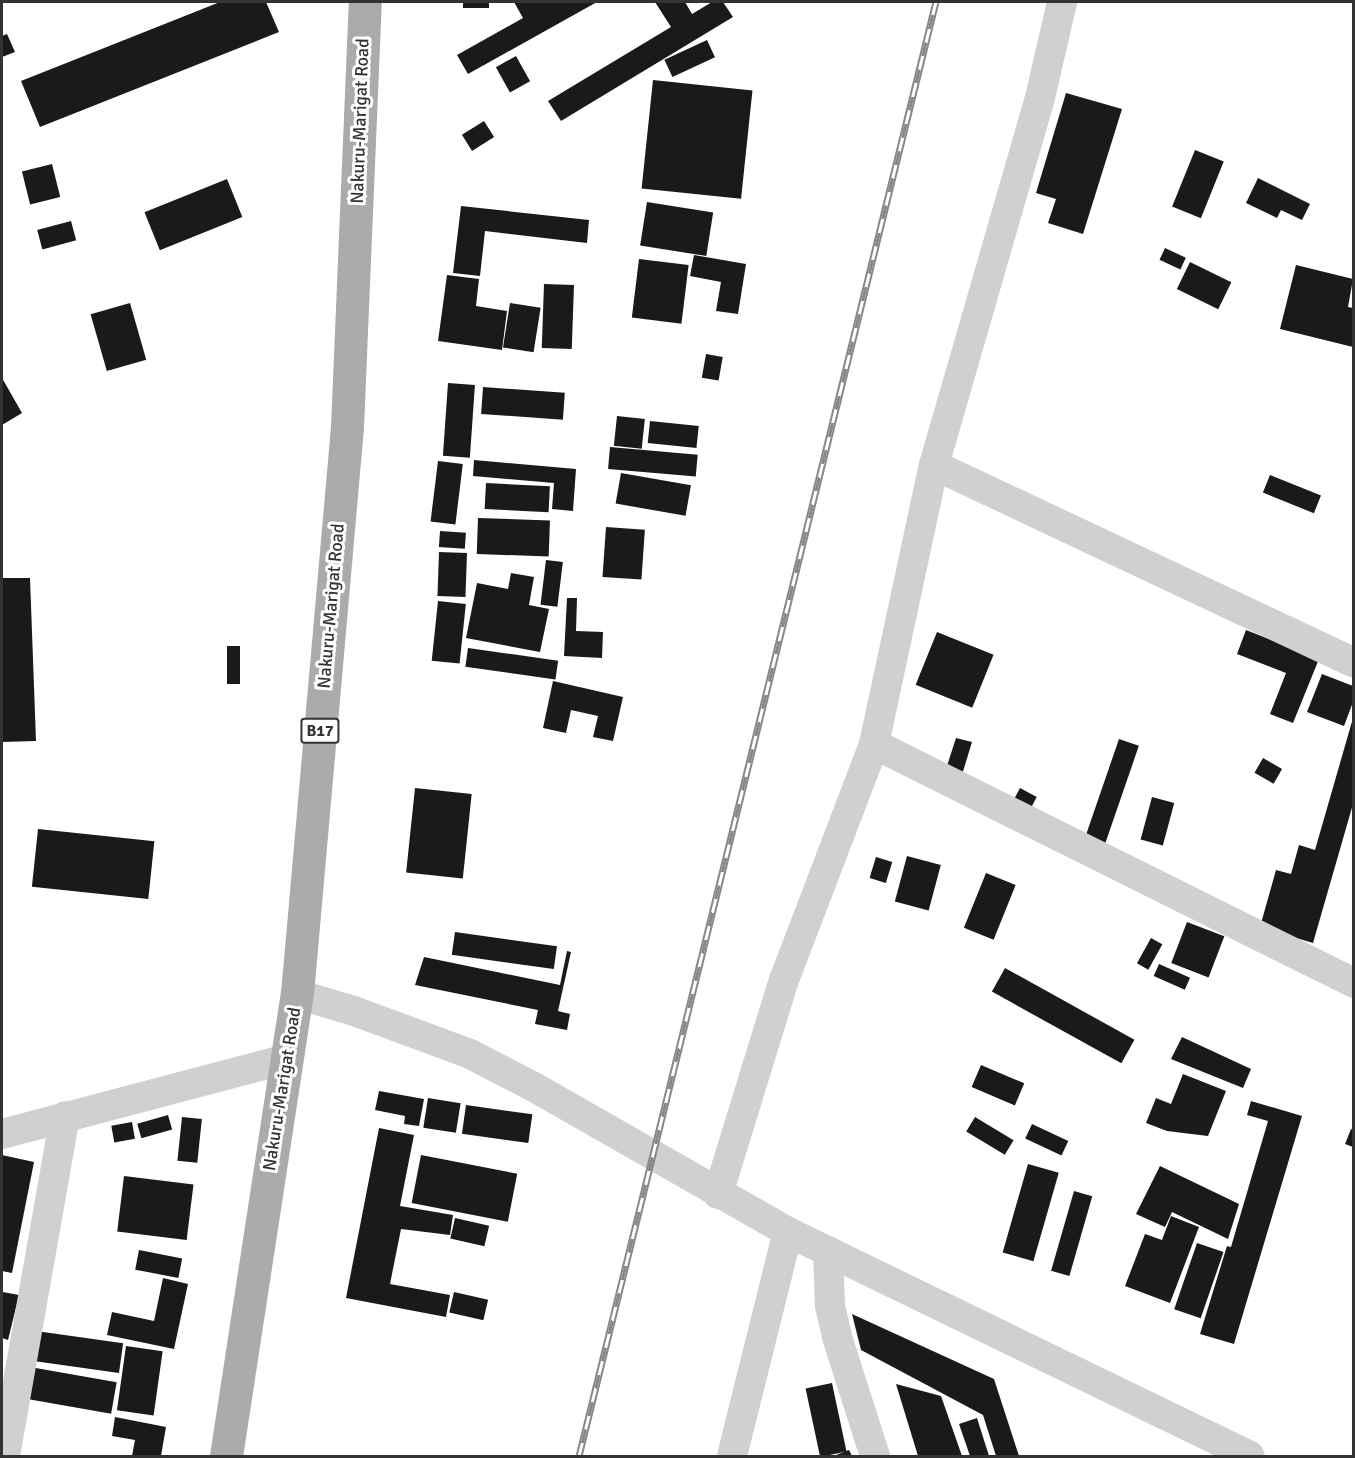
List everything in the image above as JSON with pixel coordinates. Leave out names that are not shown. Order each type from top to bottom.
[{"type":"main road","name":"Nakuru-Marigat Road","points":[[225,1456],[297,994],[347,427],[365,2]]},
{"type":"street","points":[[718,1194],[784,980],[874,744],[934,465],[1036,113],[1062,2]]},
{"type":"street","points":[[934,465],[1353,663]]},
{"type":"street","points":[[874,744],[1353,983]]},
{"type":"street","points":[[297,994],[354,1011],[470,1054],[544,1092],[718,1194],[788,1232],[1250,1456]]},
{"type":"street","points":[[2,1134],[286,1059]]},
{"type":"street","points":[[5,1456],[65,1116]]},
{"type":"street","points":[[732,1456],[788,1232]]},
{"type":"street","points":[[828,1251],[830,1306],[837,1337],[875,1456]]},
{"type":"building","points":[[220,2],[266,2],[279,32],[40,127],[21,81]]},
{"type":"building","points":[[463,2],[489,2],[489,8],[463,8]]},
{"type":"building","points":[[514,2],[597,2],[468,74],[457,55],[523,18]]},
{"type":"building","points":[[655,2],[685,2],[692,14],[712,2],[723,2],[733,17],[561,121],[548,101],[671,27]]},
{"type":"building","points":[[7,34],[15,52],[2,57],[2,36]]},
{"type":"building","points":[[707,40],[715,57],[672,77],[664,60]]},
{"type":"building","points":[[516,56],[530,81],[510,93],[496,67]]},
{"type":"building","points":[[653,80],[752,90],[741,199],[642,188]]},
{"type":"building","points":[[1066,93],[1122,109],[1083,234],[1048,223],[1056,199],[1036,193]]},
{"type":"building","points":[[484,121],[494,137],[472,151],[462,135]]},
{"type":"building","points":[[1195,150],[1224,162],[1201,218],[1172,207]]},
{"type":"building","points":[[52,164],[60,197],[30,204],[22,171]]},
{"type":"building","points":[[1258,178],[1310,204],[1302,220],[1281,210],[1277,218],[1246,203]]},
{"type":"building","points":[[227,179],[242,217],[160,250],[144,212]]},
{"type":"building","points":[[647,202],[713,212],[706,256],[640,245]]},
{"type":"building","points":[[461,206],[589,220],[587,243],[485,231],[480,276],[453,273]]},
{"type":"building","points":[[71,221],[76,240],[42,249],[37,230]]},
{"type":"building","points":[[1165,248],[1186,258],[1180,270],[1160,260]]},
{"type":"building","points":[[694,255],[746,264],[738,314],[716,311],[721,282],[690,276]]},
{"type":"building","points":[[639,259],[689,265],[681,324],[632,318]]},
{"type":"building","points":[[1190,262],[1231,282],[1218,309],[1177,289]]},
{"type":"building","points":[[1296,265],[1353,279],[1348,307],[1353,308],[1353,347],[1280,329]]},
{"type":"building","points":[[447,275],[479,279],[476,306],[507,311],[502,350],[438,341]]},
{"type":"building","points":[[544,284],[574,285],[572,349],[542,348]]},
{"type":"building","points":[[130,303],[146,360],[107,371],[91,314]]},
{"type":"building","points":[[510,303],[541,308],[534,352],[503,347]]},
{"type":"building","points":[[706,354],[723,357],[719,381],[702,378]]},
{"type":"building","points":[[2,378],[22,413],[2,425]]},
{"type":"building","points":[[448,383],[475,385],[470,458],[443,456]]},
{"type":"building","points":[[483,387],[565,393],[563,420],[481,414]]},
{"type":"building","points":[[617,416],[645,419],[642,449],[614,446]]},
{"type":"building","points":[[650,421],[699,426],[696,448],[648,443]]},
{"type":"building","points":[[610,447],[698,455],[696,477],[608,469]]},
{"type":"building","points":[[474,460],[576,469],[573,511],[552,509],[554,483],[473,476]]},
{"type":"building","points":[[438,461],[463,464],[455,525],[431,522]]},
{"type":"building","points":[[621,473],[691,485],[686,516],[616,504]]},
{"type":"building","points":[[1270,475],[1321,496],[1314,513],[1263,493]]},
{"type":"building","points":[[486,483],[550,486],[549,512],[485,509]]},
{"type":"building","points":[[478,518],[550,521],[549,556],[477,554]]},
{"type":"building","points":[[606,527],[645,530],[641,580],[603,577]]},
{"type":"building","points":[[440,531],[466,533],[465,549],[439,547]]},
{"type":"building","points":[[439,552],[467,553],[465,597],[437,596]]},
{"type":"building","points":[[546,560],[563,562],[557,607],[541,605]]},
{"type":"building","points":[[511,573],[534,577],[529,605],[549,609],[540,652],[466,638],[477,583],[508,589]]},
{"type":"building","points":[[2,578],[30,578],[36,741],[2,742]]},
{"type":"building","points":[[567,598],[577,598],[576,631],[603,632],[602,658],[564,656]]},
{"type":"building","points":[[438,601],[466,604],[460,664],[432,661]]},
{"type":"building","points":[[1246,630],[1319,659],[1293,723],[1270,714],[1286,673],[1237,654]]},
{"type":"building","points":[[937,632],[994,655],[972,708],[916,685]]},
{"type":"building","points":[[227,646],[240,646],[240,684],[227,684]]},
{"type":"building","points":[[468,648],[558,661],[555,679],[465,667]]},
{"type":"building","points":[[1322,674],[1353,686],[1353,702],[1344,726],[1307,712]]},
{"type":"building","points":[[553,681],[623,697],[613,741],[593,737],[598,716],[571,710],[566,733],[543,728]]},
{"type":"building","points":[[1353,718],[1353,804],[1313,943],[1260,927],[1276,870],[1291,874],[1299,845],[1315,850]]},
{"type":"building","points":[[956,738],[972,742],[961,778],[946,769]]},
{"type":"building","points":[[1119,739],[1139,746],[1104,846],[1084,839]]},
{"type":"building","points":[[1263,758],[1282,769],[1274,784],[1254,773]]},
{"type":"building","points":[[415,788],[472,794],[463,878],[406,873]]},
{"type":"building","points":[[1020,788],[1037,797],[1029,811],[1012,802]]},
{"type":"building","points":[[1152,797],[1174,803],[1163,845],[1141,840]]},
{"type":"building","points":[[38,829],[154,841],[148,899],[32,887]]},
{"type":"building","points":[[907,856],[941,865],[929,910],[895,901]]},
{"type":"building","points":[[876,857],[892,862],[886,883],[870,878]]},
{"type":"building","points":[[986,873],[1016,885],[994,940],[964,928]]},
{"type":"building","points":[[1187,922],[1224,936],[1209,977],[1171,963]]},
{"type":"building","points":[[455,932],[557,946],[554,969],[452,955]]},
{"type":"building","points":[[1151,938],[1162,944],[1148,970],[1137,963]]},
{"type":"building","points":[[567,951],[571,952],[558,1011],[570,1014],[567,1030],[535,1024],[538,1010],[415,985],[424,957],[560,985]]},
{"type":"building","points":[[1159,964],[1190,978],[1185,990],[1154,976]]},
{"type":"building","points":[[1005,968],[1134,1040],[1121,1063],[992,992]]},
{"type":"building","points":[[1182,1037],[1251,1069],[1243,1088],[1171,1059]]},
{"type":"building","points":[[981,1065],[1024,1083],[1015,1105],[972,1087]]},
{"type":"building","points":[[1183,1074],[1226,1091],[1208,1136],[1167,1131],[1146,1123],[1156,1098],[1171,1104]]},
{"type":"building","points":[[379,1091],[424,1099],[419,1126],[404,1124],[405,1116],[375,1110]]},
{"type":"building","points":[[428,1098],[461,1103],[456,1133],[423,1128]]},
{"type":"building","points":[[1251,1101],[1302,1116],[1234,1344],[1200,1334],[1227,1246],[1231,1247],[1268,1121],[1247,1115]]},
{"type":"building","points":[[466,1105],[532,1114],[528,1143],[462,1134]]},
{"type":"building","points":[[168,1115],[172,1129],[141,1138],[137,1124]]},
{"type":"building","points":[[182,1117],[202,1119],[197,1163],[177,1161]]},
{"type":"building","points":[[975,1117],[1014,1140],[1005,1155],[966,1132]]},
{"type":"building","points":[[132,1122],[135,1139],[114,1142],[111,1126]]},
{"type":"building","points":[[1032,1124],[1068,1141],[1061,1155],[1025,1139]]},
{"type":"building","points":[[379,1128],[414,1135],[400,1206],[453,1215],[450,1235],[401,1229],[390,1284],[450,1295],[446,1317],[346,1298]]},
{"type":"building","points":[[1351,1129],[1353,1130],[1353,1147],[1345,1144]]},
{"type":"building","points":[[2,1155],[34,1162],[12,1273],[2,1271]]},
{"type":"building","points":[[421,1155],[517,1174],[508,1222],[412,1203]]},
{"type":"building","points":[[1028,1164],[1059,1173],[1033,1261],[1003,1252]]},
{"type":"building","points":[[1160,1166],[1239,1204],[1228,1239],[1172,1212],[1165,1227],[1136,1214]]},
{"type":"building","points":[[124,1176],[193,1185],[187,1240],[117,1232]]},
{"type":"building","points":[[1074,1191],[1092,1196],[1069,1276],[1051,1271]]},
{"type":"building","points":[[1171,1216],[1199,1227],[1170,1303],[1125,1286],[1145,1234],[1162,1240]]},
{"type":"building","points":[[455,1218],[489,1226],[484,1246],[450,1238]]},
{"type":"building","points":[[1197,1243],[1223,1252],[1201,1318],[1174,1309]]},
{"type":"building","points":[[139,1250],[182,1258],[178,1278],[135,1270]]},
{"type":"building","points":[[163,1278],[188,1284],[174,1349],[107,1335],[112,1312],[154,1321]]},
{"type":"building","points":[[3,1292],[19,1295],[8,1340],[2,1338]]},
{"type":"building","points":[[454,1292],[488,1300],[483,1320],[449,1312]]},
{"type":"building","points":[[852,1314],[994,1379],[1019,1456],[996,1456],[983,1415],[861,1350]]},
{"type":"building","points":[[36,1331],[123,1343],[119,1373],[32,1361]]},
{"type":"building","points":[[126,1346],[163,1351],[154,1416],[117,1410]]},
{"type":"building","points":[[30,1367],[117,1382],[111,1414],[24,1399]]},
{"type":"building","points":[[832,1383],[847,1451],[820,1456],[806,1389]]},
{"type":"building","points":[[896,1384],[941,1396],[962,1456],[918,1456]]},
{"type":"building","points":[[115,1417],[166,1427],[161,1456],[132,1456],[135,1440],[112,1436]]},
{"type":"building","points":[[977,1418],[989,1456],[970,1456],[959,1424]]},
{"type":"building","points":[[849,1450],[852,1456],[834,1456],[846,1451]]},
{"type":"railway","points":[[579,1456],[936,2]]}]
